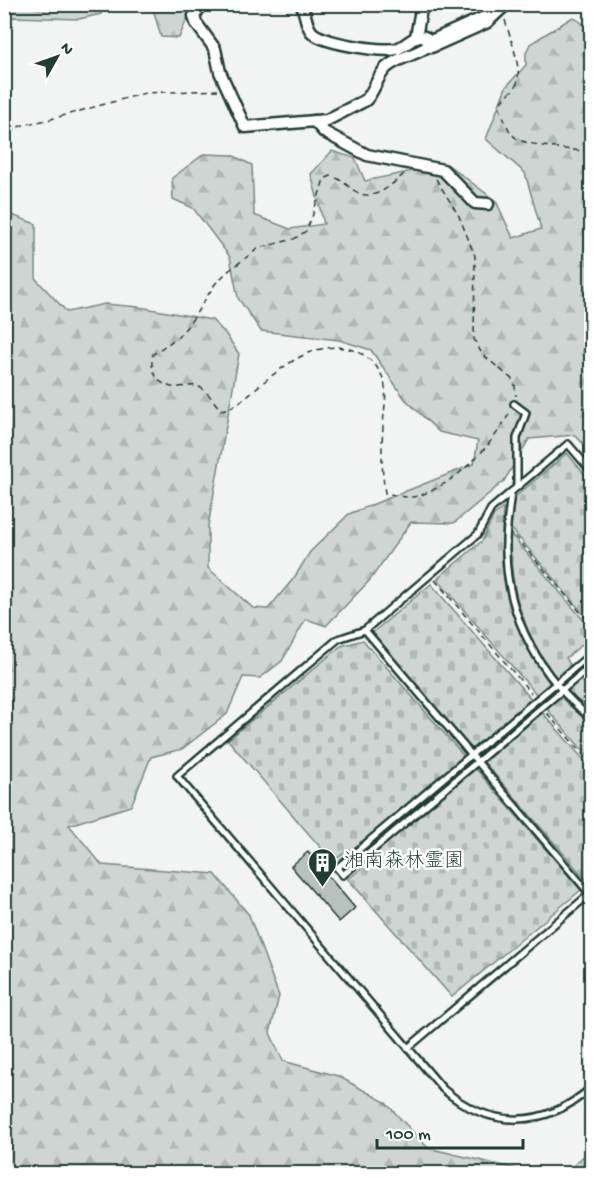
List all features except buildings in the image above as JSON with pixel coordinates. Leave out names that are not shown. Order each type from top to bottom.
[{"type":"street","points":[[202,4],[194,16],[196,23],[215,49],[220,72],[245,127],[327,120],[361,103],[371,95],[381,74],[389,65],[426,48],[422,4]]},
{"type":"street","points":[[301,4],[311,31],[320,38],[353,46],[392,50],[485,20],[501,6]]},
{"type":"street","points":[[314,122],[324,132],[368,155],[443,170],[476,203],[488,204]]},
{"type":"lane","points":[[514,404],[526,413],[516,444],[517,487]]},
{"type":"lane","points":[[591,472],[568,444],[491,509],[478,534],[430,575],[365,630],[338,639],[177,776],[442,1089],[456,1100],[468,1108],[500,1119],[526,1119],[549,1114],[564,1107],[591,1086]]},
{"type":"lane","points":[[511,492],[506,552],[512,597],[530,646],[555,684],[591,719]]},
{"type":"lane","points":[[365,630],[591,893],[408,1048]]},
{"type":"lane","points":[[591,652],[337,868],[343,875],[591,665]]},
{"type":"path","points":[[501,6],[519,74],[515,87],[500,104],[502,114],[513,135],[517,139],[528,142],[591,152]]},
{"type":"path","points":[[4,142],[16,128],[22,125],[145,93],[228,89]]},
{"type":"path","points":[[411,163],[408,170],[388,188],[376,195],[356,192],[340,179],[331,176],[324,179],[306,231],[294,239],[259,248],[214,284],[190,323],[178,337],[153,354],[151,363],[154,375],[163,384],[173,387],[197,386],[204,390],[221,410],[232,409],[293,360],[314,350],[333,346],[352,349],[369,358],[380,373],[385,385],[382,434],[382,478],[385,493],[416,496],[436,487],[464,469],[484,450],[506,420],[514,404],[515,386],[513,380],[482,354],[474,339],[475,256],[451,201],[426,166]]},
{"type":"path","points":[[507,526],[591,626]]},
{"type":"path","points":[[430,575],[536,700]]},
{"type":"path","points":[[542,707],[591,765]]},
{"type":"green space","points":[[5,4],[103,5],[101,14],[79,19],[13,17],[5,20]]},
{"type":"green space","points":[[152,5],[193,5],[179,38],[161,37]]},
{"type":"green space","points":[[573,17],[591,29],[591,452],[575,435],[529,439],[504,481],[454,523],[411,522],[370,580],[326,626],[306,619],[282,661],[260,678],[243,677],[227,714],[182,749],[151,757],[131,806],[69,825],[102,865],[215,874],[249,915],[279,996],[270,1033],[283,1061],[338,1076],[385,1102],[428,1148],[534,1173],[5,1173],[4,212],[36,224],[36,279],[67,312],[105,304],[139,307],[212,320],[225,333],[239,354],[208,526],[208,568],[253,608],[268,609],[294,578],[310,552],[349,514],[474,464],[478,441],[439,432],[405,399],[371,350],[339,340],[261,331],[238,298],[230,257],[193,208],[173,199],[172,178],[204,154],[232,155],[252,165],[254,215],[290,229],[324,224],[311,174],[332,151],[355,158],[365,181],[447,164],[496,201],[513,238],[541,229],[525,173],[486,139],[506,87],[526,65],[526,53],[530,44]]},
{"type":"green space","points":[[567,453],[591,482],[591,623],[510,527],[514,498]]},
{"type":"green space","points":[[503,508],[502,559],[508,601],[524,641],[550,684],[537,695],[437,579],[482,541],[494,515]]},
{"type":"green space","points":[[510,533],[591,629],[591,649],[585,642],[566,658],[571,666],[556,678],[534,644],[520,610],[512,574]]},
{"type":"green space","points":[[431,584],[532,700],[472,749],[372,633]]},
{"type":"green space","points":[[363,640],[464,756],[354,849],[347,850],[333,862],[228,740],[341,646]]},
{"type":"green space","points":[[582,677],[587,684],[591,681],[590,713],[566,690]]},
{"type":"green space","points":[[560,697],[591,725],[591,760],[546,708]]},
{"type":"green space","points":[[543,713],[591,768],[592,881],[589,883],[484,762]]},
{"type":"green space","points":[[476,769],[581,890],[452,997],[348,879],[362,868],[364,862]]},
{"type":"green space","points":[[591,1149],[591,1173],[566,1173]]},
{"type":"place","name":"湘南森林霊園","points":[[323,888]]}]
